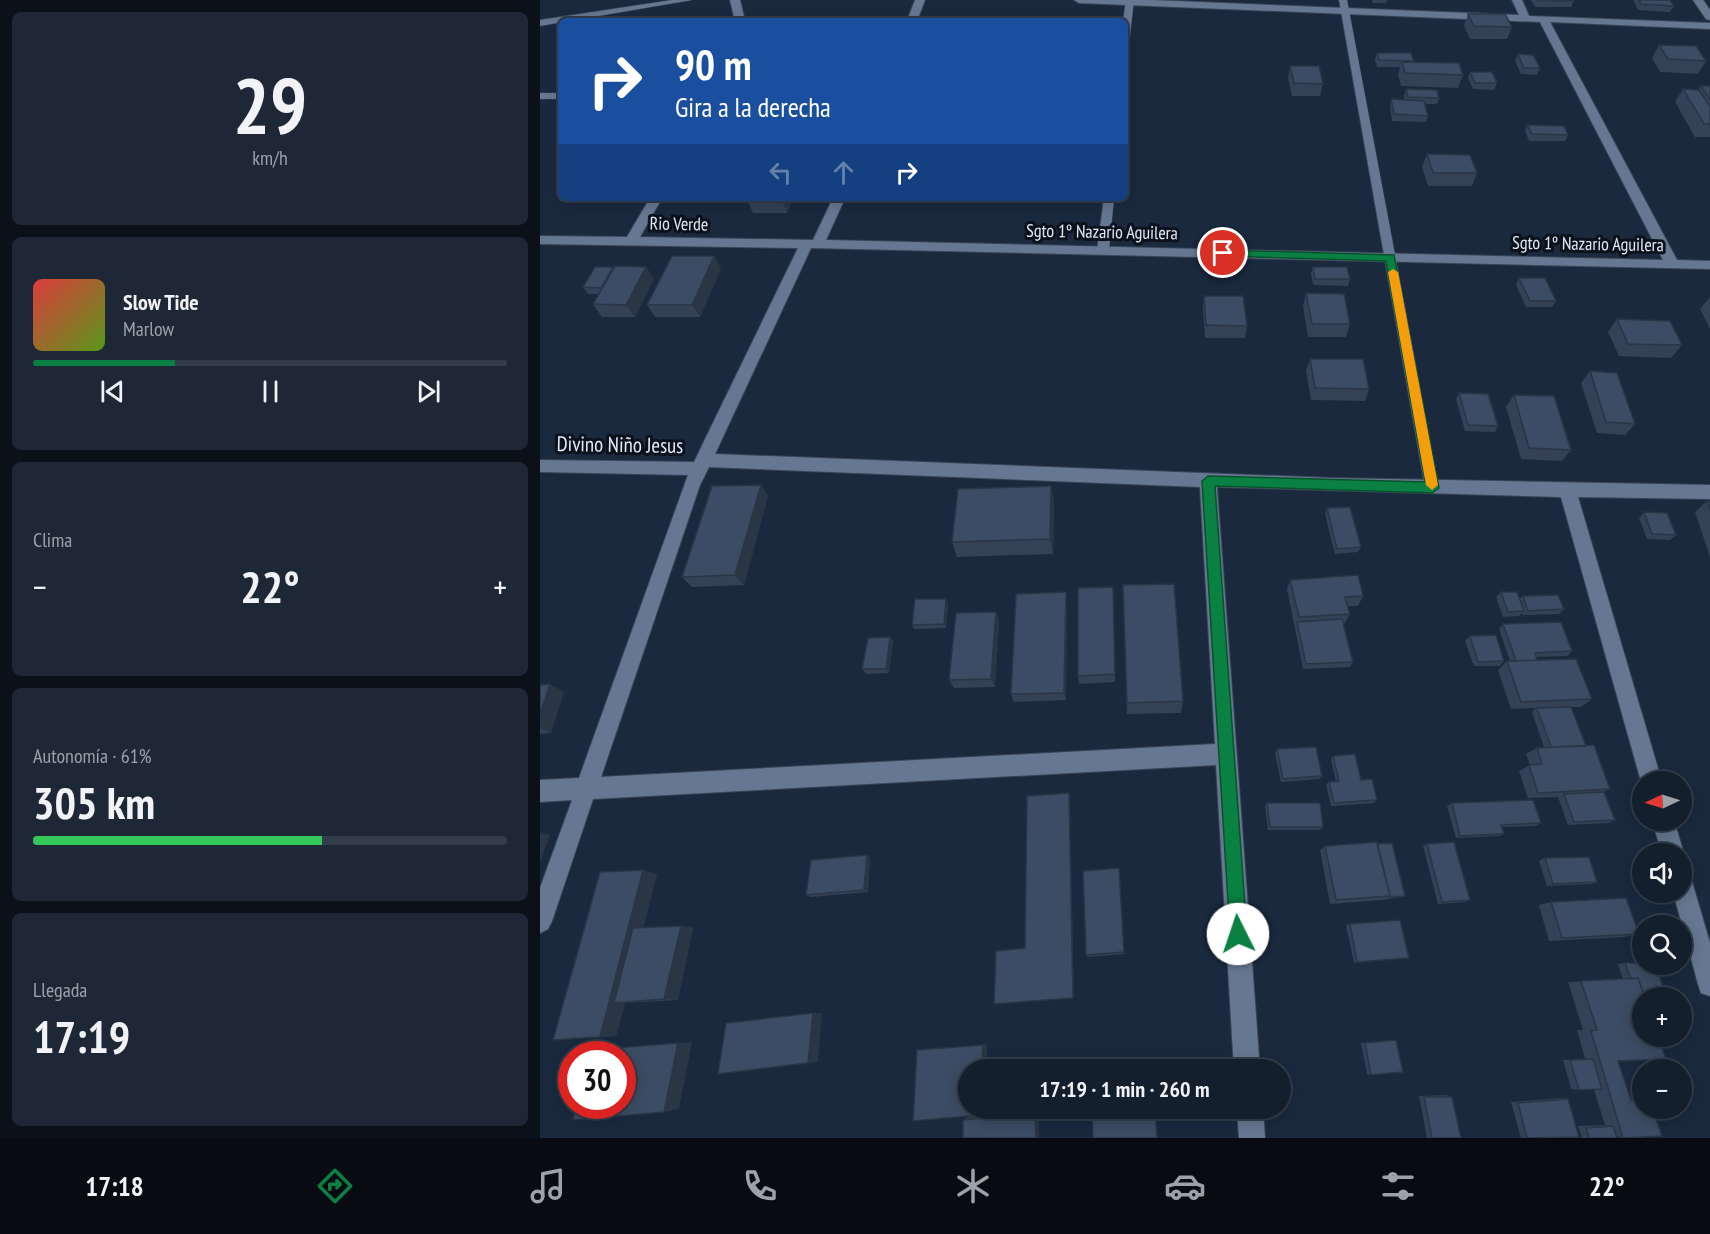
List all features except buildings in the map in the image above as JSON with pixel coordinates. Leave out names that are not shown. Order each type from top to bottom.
[{"type":"street","points":[[735,0],[739,18]]},
{"type":"street","points":[[913,18],[920,0]]},
{"type":"street","points":[[1079,0],[1344,6],[1543,20],[1710,27]]},
{"type":"street","points":[[1517,0],[1526,19]]},
{"type":"street","points":[[1698,0],[1710,17]]},
{"type":"street","points":[[1543,20],[1672,264]]},
{"type":"street","points":[[631,242],[655,201]]},
{"type":"street","points":[[540,921],[701,465],[812,244],[836,201]]},
{"type":"street","name":"Rio Verde","points":[[540,240],[812,244]]},
{"type":"street","name":"Sgto 1º Nazario Aguilera","points":[[812,244],[1710,265]]},
{"type":"street","name":"Divino Niño Jesus","points":[[540,466],[701,465],[1432,488],[1710,492]]},
{"type":"street","points":[[1208,481],[1246,1059]]},
{"type":"street","points":[[1568,491],[1649,771]]},
{"type":"street","points":[[540,791],[1226,754]]},
{"type":"street","points":[[1687,903],[1710,981]]},
{"type":"street","points":[[1251,1119],[1252,1138]]},
{"type":"lane","points":[[572,18],[688,0]]},
{"type":"lane","points":[[1128,18],[1130,1]]},
{"type":"lane","points":[[1344,6],[1432,488]]},
{"type":"lane","points":[[540,23],[558,20]]},
{"type":"lane","points":[[540,96],[558,96]]},
{"type":"lane","points":[[1103,250],[1109,201]]},
{"type":"slow traffic","points":[[1393,272],[1432,485]]},
{"type":"route","points":[[1223,253],[1390,257],[1432,488],[1208,481],[1238,934]]}]
